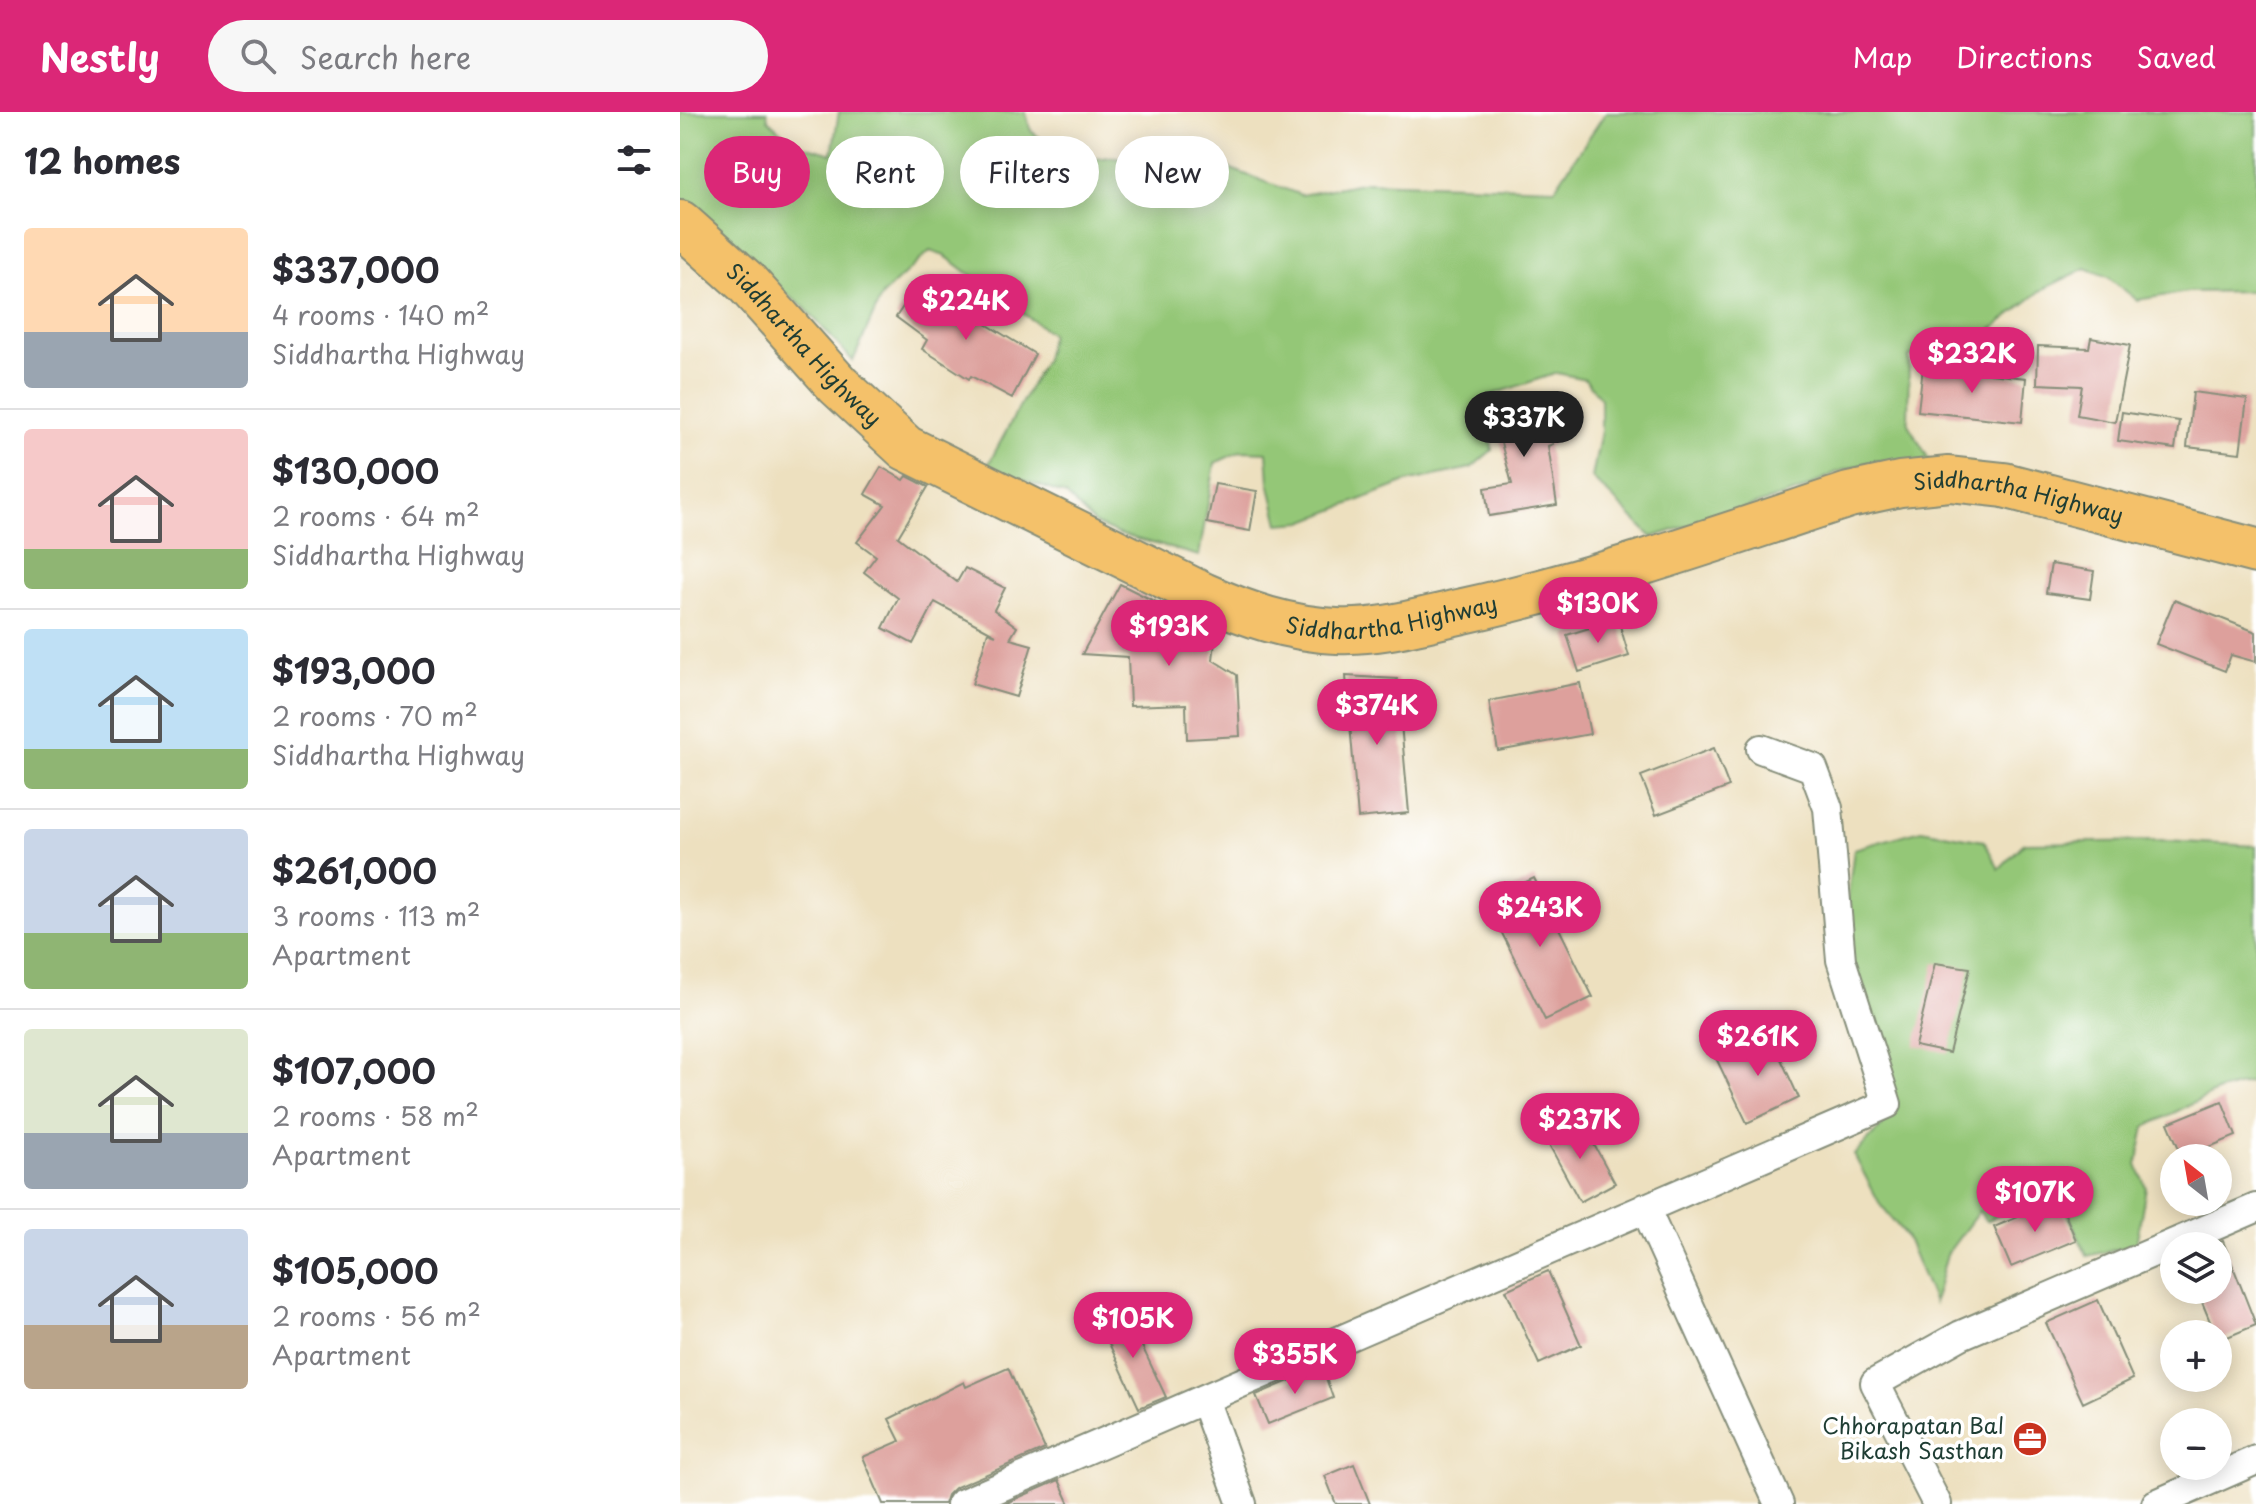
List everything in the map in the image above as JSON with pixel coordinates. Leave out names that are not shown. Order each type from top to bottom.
[{"type":"highway","name":"Siddhartha Highway","points":[[680,223],[746,282],[838,385],[906,448],[1247,615],[1290,626],[1338,631],[1387,628],[1511,601],[1849,495],[1900,484],[1949,479],[2004,485],[2256,551]]},
{"type":"street","points":[[961,1504],[1887,1104],[1841,960],[1828,808],[1813,768],[1761,749]]},
{"type":"street","points":[[1645,1208],[1779,1504]]},
{"type":"street","points":[[1937,1504],[1875,1383],[1961,1335],[2256,1208]]},
{"type":"street","points":[[1204,1399],[1242,1504]]},
{"type":"street","points":[[2156,1504],[2256,1460]]},
{"type":"green space","points":[[680,112],[767,112],[768,120],[785,136],[704,136],[704,208],[810,208],[810,148],[826,152],[826,208],[944,208],[944,136],[835,136],[839,112],[1025,112],[1031,131],[1038,136],[960,136],[960,208],[1099,208],[1099,159],[1111,157],[1115,158],[1115,208],[1229,208],[1229,168],[1301,195],[1366,182],[1555,188],[1606,112],[2256,112],[2256,291],[2188,292],[2137,300],[2108,277],[2086,268],[2043,289],[1986,334],[1909,357],[1908,424],[1933,466],[1876,461],[1837,472],[1800,491],[1652,537],[1592,478],[1601,431],[1601,399],[1585,379],[1557,373],[1488,396],[1492,450],[1471,468],[1406,482],[1303,522],[1279,524],[1269,482],[1267,452],[1241,451],[1215,463],[1199,556],[1118,534],[1095,524],[1066,495],[987,467],[1045,359],[1051,334],[945,256],[930,251],[882,295],[853,361],[804,307],[770,282],[680,198]]},
{"type":"green space","points":[[1921,830],[1984,841],[1999,869],[2024,843],[2165,841],[2256,846],[2256,1081],[2218,1091],[2145,1127],[2137,1165],[2146,1187],[2136,1245],[2087,1256],[2057,1190],[1986,1221],[1979,1211],[1947,1254],[1934,1303],[1906,1236],[1881,1206],[1854,1155],[1897,1110],[1850,959],[1846,911],[1854,849]]},
{"type":"building","points":[[919,283],[1035,354],[1012,398],[971,376],[969,379],[922,349],[927,340],[896,317]]},
{"type":"building","points":[[2091,338],[2130,345],[2115,422],[2077,415],[2082,386],[2037,384],[2038,346],[2089,348]]},
{"type":"building","points":[[1923,367],[2026,378],[2022,422],[1918,411]]},
{"type":"building","points":[[2193,392],[2247,399],[2240,453],[2187,447]]},
{"type":"building","points":[[1540,396],[1553,444],[1548,446],[1557,505],[1489,516],[1485,488],[1512,484],[1492,409]]},
{"type":"building","points":[[2122,412],[2179,421],[2175,449],[2118,441]]},
{"type":"building","points":[[881,467],[904,480],[907,476],[928,487],[898,537],[957,582],[965,568],[1005,588],[994,610],[1017,627],[1010,639],[1032,645],[1016,697],[972,684],[988,632],[996,635],[935,602],[913,644],[883,628],[898,598],[864,572],[876,556],[857,542],[885,505],[865,494]]},
{"type":"building","points":[[1215,484],[1257,491],[1250,531],[1207,523]]},
{"type":"building","points":[[2051,564],[2094,571],[2090,599],[2046,593]]},
{"type":"building","points":[[1120,584],[1158,603],[1142,636],[1215,641],[1213,660],[1237,675],[1240,736],[1187,739],[1186,704],[1130,706],[1128,657],[1082,654]]},
{"type":"building","points":[[2174,600],[2256,632],[2256,662],[2231,655],[2225,671],[2156,644]]},
{"type":"building","points":[[1618,619],[1629,656],[1579,672],[1567,635]]},
{"type":"building","points":[[1346,676],[1397,679],[1409,813],[1358,818]]},
{"type":"building","points":[[1580,683],[1590,734],[1498,751],[1489,701]]},
{"type":"building","points":[[1714,748],[1729,787],[1656,815],[1641,776]]},
{"type":"building","points":[[1534,878],[1593,997],[1545,1020],[1486,901]]},
{"type":"building","points":[[1935,963],[1970,968],[1949,1053],[1915,1046]]},
{"type":"building","points":[[1769,1033],[1799,1098],[1747,1123],[1716,1058]]},
{"type":"building","points":[[2222,1101],[2236,1136],[2217,1144],[2177,1144],[2168,1123]]},
{"type":"building","points":[[1581,1121],[1615,1183],[1580,1202],[1546,1139]]},
{"type":"building","points":[[2059,1200],[2076,1240],[2011,1267],[1994,1227]]},
{"type":"building","points":[[2232,1264],[2256,1325],[2232,1335],[2232,1320],[2209,1320],[2203,1304],[2232,1304]]},
{"type":"building","points":[[1548,1271],[1581,1345],[1539,1364],[1506,1290]]},
{"type":"building","points":[[2098,1300],[2133,1379],[2083,1403],[2046,1323]]},
{"type":"building","points":[[1126,1312],[1166,1397],[1139,1408],[1100,1324]]},
{"type":"building","points":[[1322,1367],[1333,1398],[1268,1424],[1256,1395]]},
{"type":"building","points":[[1008,1368],[1045,1449],[954,1488],[944,1504],[883,1504],[863,1457],[900,1441],[889,1419],[964,1382],[966,1387]]},
{"type":"building","points":[[1354,1464],[1370,1504],[1336,1504],[1325,1476]]},
{"type":"building","points":[[1059,1480],[1070,1504],[1004,1504]]},
{"type":"place","name":"Chhorapatan Bal Bikash Sasthan","points":[[2030,1439]]}]
